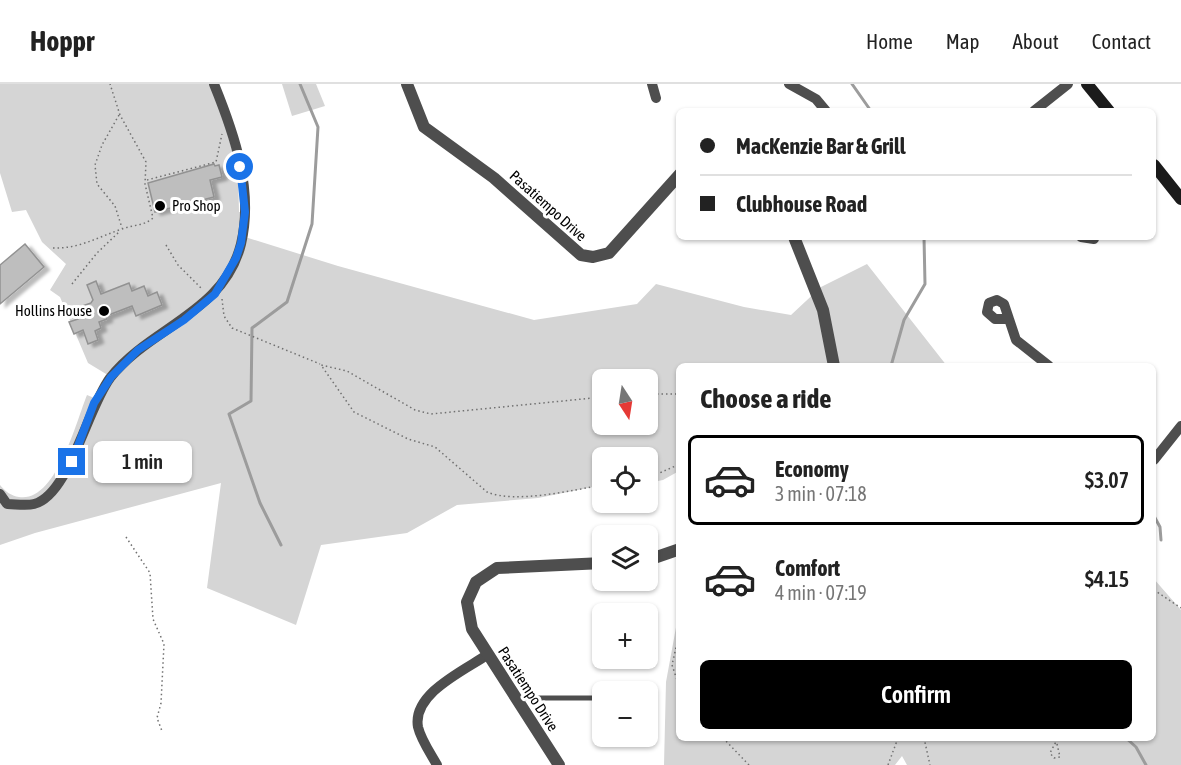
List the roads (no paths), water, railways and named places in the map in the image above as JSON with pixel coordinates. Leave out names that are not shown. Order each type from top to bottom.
[{"type":"main road","points":[[1087,84],[1107,108]]},
{"type":"main road","points":[[1156,168],[1181,199]]},
{"type":"street","points":[[0,494],[7,504],[34,504],[51,495],[72,462],[94,403],[111,377],[138,350],[184,320],[215,294],[236,258],[241,243],[245,212],[244,186],[232,128],[214,84]]},
{"type":"street","name":"Pasatiempo Drive","points":[[406,84],[424,127],[494,178],[581,255],[592,257],[609,253],[676,178]]},
{"type":"street","points":[[652,84],[656,98]]},
{"type":"street","points":[[789,84],[816,99],[824,108]]},
{"type":"street","points":[[1038,108],[1068,84]]},
{"type":"street","points":[[795,240],[823,310],[833,363]]},
{"type":"street","points":[[1009,319],[1016,340],[1045,363]]},
{"type":"street","points":[[1156,457],[1181,426]]},
{"type":"street","points":[[658,557],[676,550]]},
{"type":"street","name":"Pasatiempo Drive","points":[[559,765],[472,629],[467,602],[476,582],[497,568],[592,564]]},
{"type":"street","points":[[437,765],[418,729],[417,713],[425,697],[487,655]]},
{"type":"lane","points":[[516,698],[592,698]]},
{"type":"waterway","points":[[281,545],[260,503],[229,414],[251,401],[252,328],[287,302],[312,224],[318,127],[300,84]]},
{"type":"waterway","points":[[852,84],[869,108]]},
{"type":"waterway","points":[[892,363],[904,320],[925,284],[924,240]]},
{"type":"waterway","points":[[1156,520],[1160,527],[1161,540]]},
{"type":"waterway","points":[[1129,741],[1136,747],[1146,765]]},
{"type":"place","name":"Pro Shop","points":[[160,206]]},
{"type":"place","name":"Hollins House","points":[[104,311]]}]
